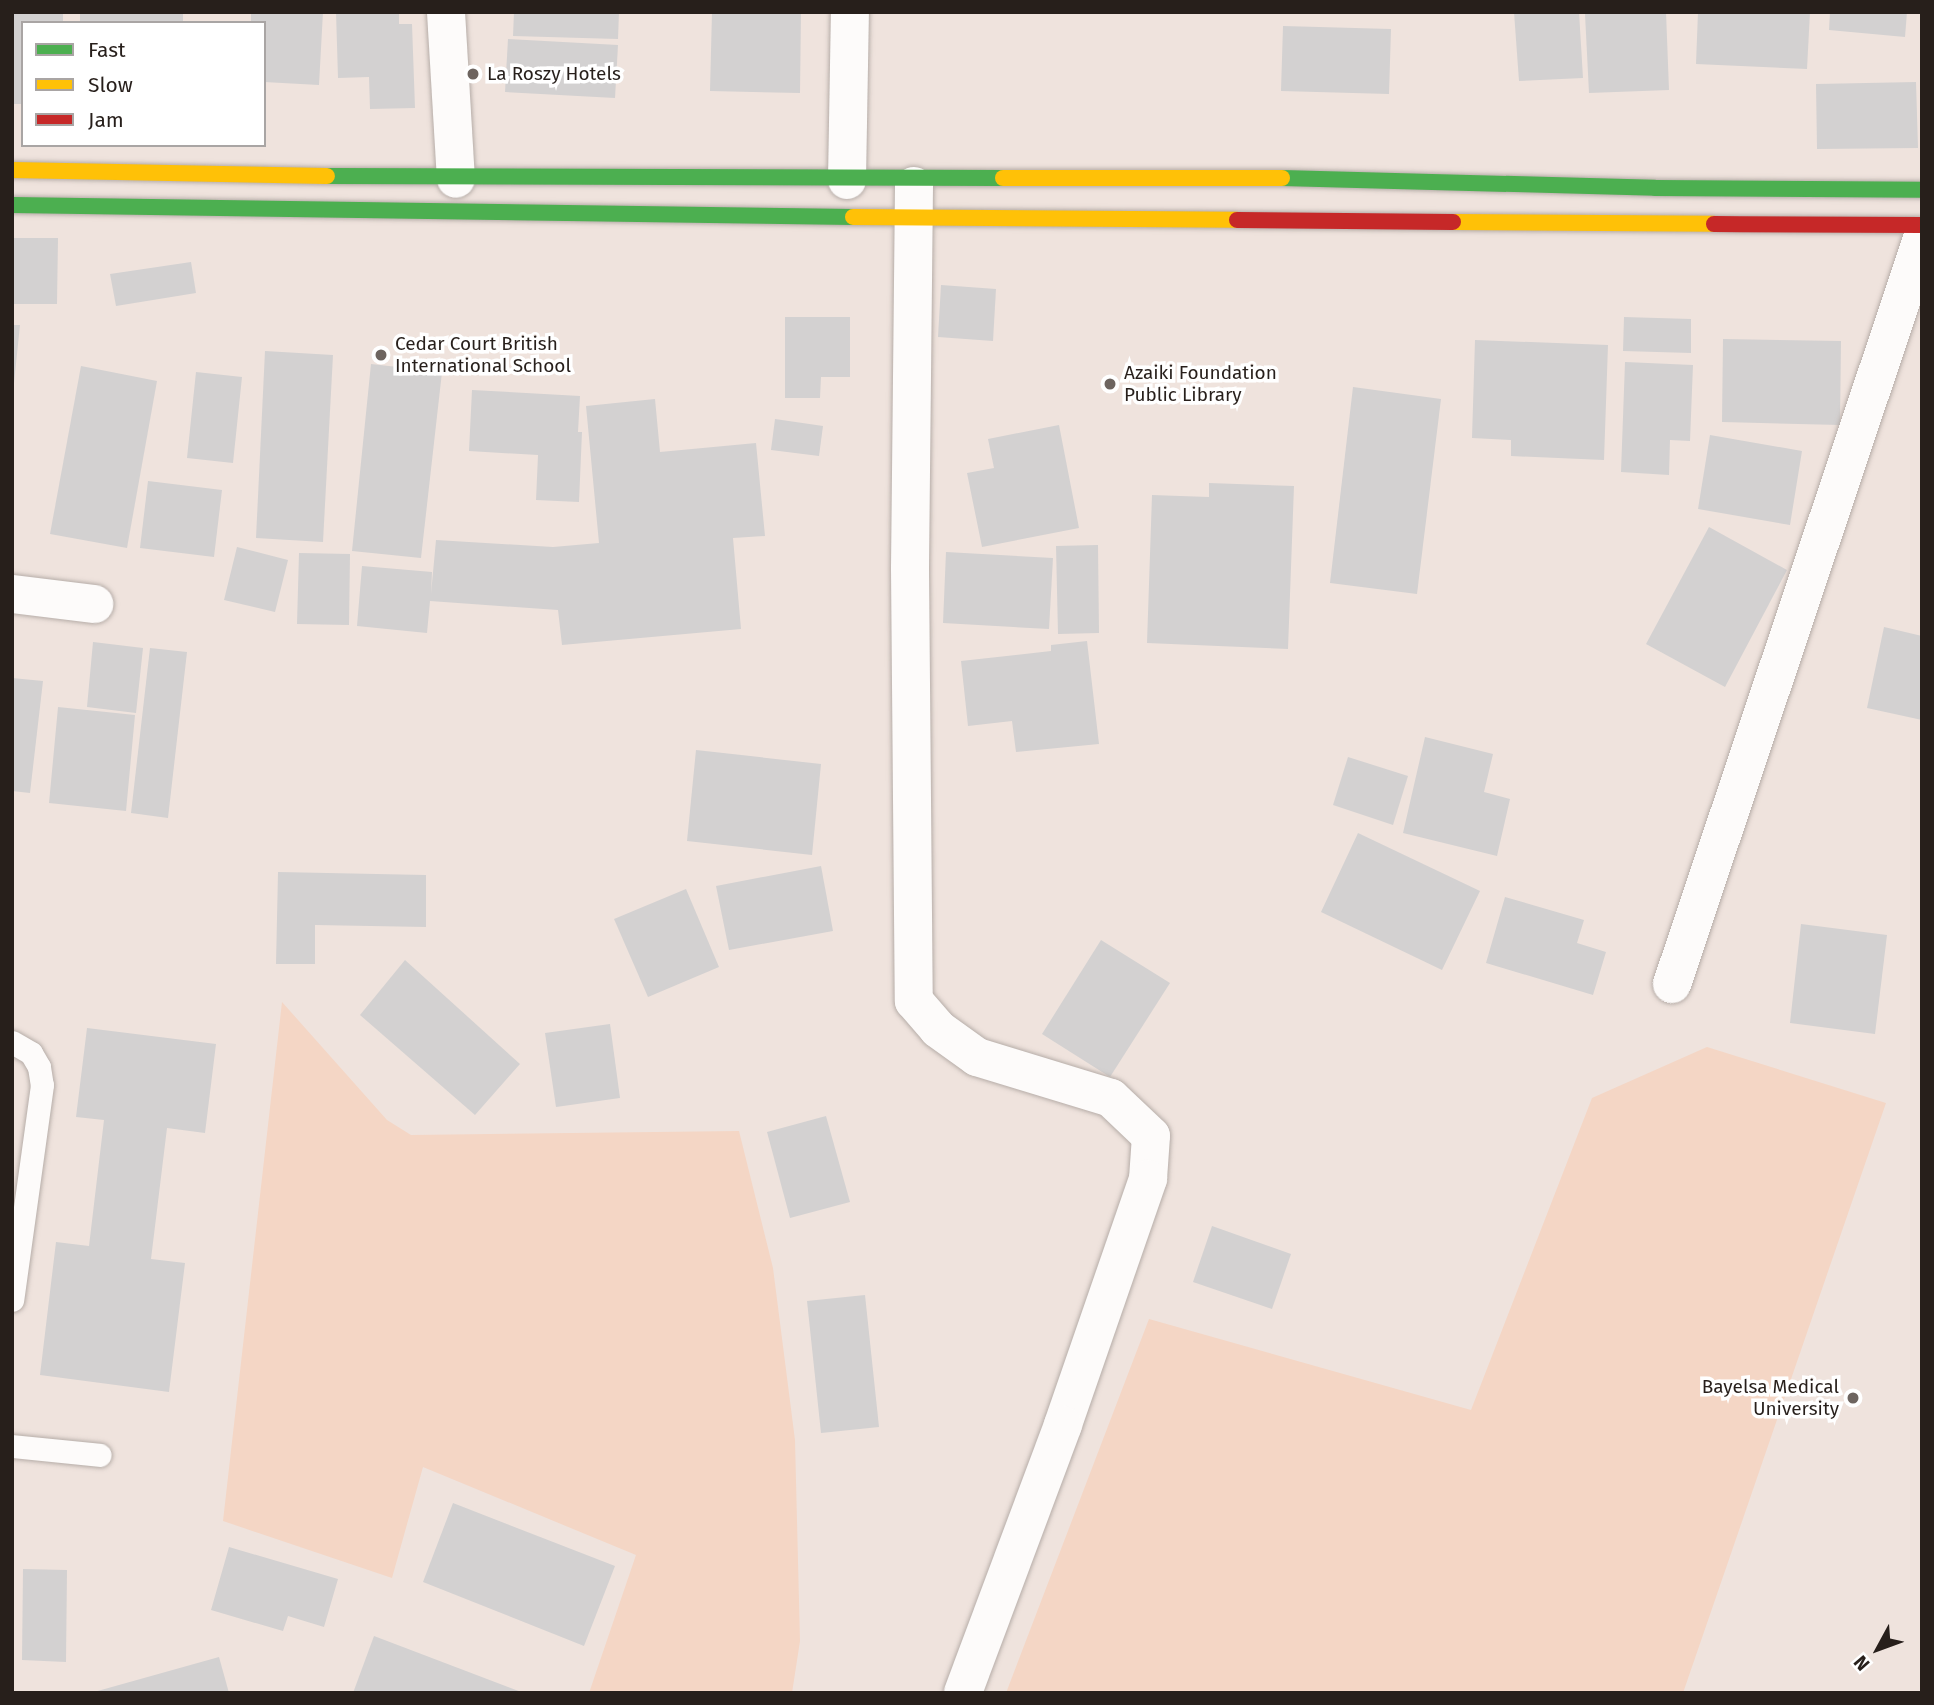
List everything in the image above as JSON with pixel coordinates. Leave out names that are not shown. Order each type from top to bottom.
[{"type":"street","points":[[446,12],[456,179]]},
{"type":"street","points":[[847,180],[850,12]]},
{"type":"street","points":[[12,170],[456,179],[915,180],[1195,176],[1655,188],[1922,190]]},
{"type":"street","points":[[915,180],[911,583],[914,1001],[937,1029],[977,1056],[1111,1098],[1152,1136],[1148,1179],[1063,1425],[963,1693]]},
{"type":"street","points":[[12,205],[913,218],[1922,225]]},
{"type":"street","points":[[1672,984],[1922,239]]},
{"type":"street","points":[[12,594],[94,604]]},
{"type":"lane","points":[[12,1042],[31,1053],[39,1067],[41,1085],[12,1300]]},
{"type":"lane","points":[[12,1446],[100,1455]]},
{"type":"shaded area","points":[[282,1002],[387,1120],[411,1135],[739,1131],[773,1268],[795,1440],[800,1641],[792,1693],[589,1693],[636,1555],[423,1467],[392,1578],[223,1521]]},
{"type":"shaded area","points":[[1707,1047],[1886,1103],[1683,1693],[1006,1693],[1149,1319],[1471,1410],[1592,1098]]},
{"type":"building","points":[[12,12],[63,12],[63,21],[21,21],[21,104],[12,104]]},
{"type":"building","points":[[80,12],[183,12],[183,21],[80,21]]},
{"type":"building","points":[[251,12],[323,12],[319,85],[266,82],[266,21],[251,21]]},
{"type":"building","points":[[336,12],[399,12],[399,24],[412,24],[415,108],[370,109],[369,77],[338,78]]},
{"type":"building","points":[[514,12],[619,12],[618,39],[513,36]]},
{"type":"building","points":[[712,12],[801,12],[800,93],[710,91]]},
{"type":"building","points":[[1514,12],[1579,12],[1583,78],[1519,81]]},
{"type":"building","points":[[1666,12],[1669,90],[1589,93],[1585,14]]},
{"type":"building","points":[[1698,12],[1810,12],[1807,69],[1696,64]]},
{"type":"building","points":[[1830,12],[1907,12],[1905,37],[1829,30]]},
{"type":"building","points":[[1283,26],[1391,29],[1389,94],[1281,91]]},
{"type":"building","points":[[508,39],[618,45],[615,98],[505,92]]},
{"type":"building","points":[[1916,82],[1918,148],[1817,149],[1816,84]]},
{"type":"building","points":[[12,238],[58,238],[57,304],[12,304]]},
{"type":"building","points":[[191,262],[196,293],[116,306],[110,274]]},
{"type":"building","points":[[941,285],[996,289],[993,341],[938,337]]},
{"type":"building","points":[[785,317],[850,317],[850,377],[821,377],[820,398],[785,398]]},
{"type":"building","points":[[1624,317],[1691,319],[1691,353],[1623,351]]},
{"type":"building","points":[[12,325],[20,325],[14,383],[12,383]]},
{"type":"building","points":[[1723,339],[1841,341],[1840,425],[1722,422]]},
{"type":"building","points":[[1475,340],[1608,345],[1604,460],[1511,456],[1511,440],[1472,438]]},
{"type":"building","points":[[265,351],[333,355],[323,542],[256,538]]},
{"type":"building","points":[[1625,362],[1693,365],[1690,441],[1670,440],[1669,475],[1621,472]]},
{"type":"building","points":[[371,364],[442,372],[421,558],[352,551]]},
{"type":"building","points":[[81,366],[157,381],[127,548],[50,534]]},
{"type":"building","points":[[196,372],[242,377],[233,463],[187,458]]},
{"type":"building","points":[[1353,387],[1441,399],[1417,594],[1330,583]]},
{"type":"building","points":[[472,390],[580,396],[578,432],[582,432],[579,502],[536,500],[538,455],[469,451]]},
{"type":"building","points":[[655,399],[660,452],[756,443],[765,536],[733,538],[741,629],[562,645],[558,610],[430,601],[427,633],[357,626],[362,566],[432,572],[431,594],[436,540],[553,547],[599,543],[586,406]]},
{"type":"building","points":[[775,419],[823,426],[819,456],[771,450]]},
{"type":"building","points":[[1059,425],[1079,528],[982,547],[967,473],[994,468],[988,439]]},
{"type":"building","points":[[1710,435],[1802,451],[1790,525],[1698,509]]},
{"type":"building","points":[[148,481],[222,490],[214,557],[140,548]]},
{"type":"building","points":[[1209,483],[1294,486],[1288,649],[1147,643],[1152,495],[1209,497]]},
{"type":"building","points":[[1709,527],[1787,570],[1725,687],[1646,644]]},
{"type":"building","points":[[1098,545],[1099,633],[1058,634],[1056,546]]},
{"type":"building","points":[[237,547],[288,560],[275,612],[224,600]]},
{"type":"building","points":[[946,552],[1053,558],[1049,629],[943,623]]},
{"type":"building","points":[[299,553],[350,554],[349,625],[297,624]]},
{"type":"building","points":[[1884,627],[1922,636],[1922,720],[1867,708]]},
{"type":"building","points":[[1087,641],[1099,744],[1016,752],[1012,721],[968,726],[961,661],[1051,651],[1051,645]]},
{"type":"building","points":[[93,642],[143,648],[136,713],[87,707]]},
{"type":"building","points":[[150,648],[187,652],[168,818],[131,813]]},
{"type":"building","points":[[12,678],[43,681],[30,793],[12,791]]},
{"type":"building","points":[[58,707],[135,715],[126,811],[49,803]]},
{"type":"building","points":[[1425,737],[1493,754],[1484,792],[1510,799],[1497,856],[1403,833]]},
{"type":"building","points":[[696,750],[821,764],[812,855],[687,841]]},
{"type":"building","points":[[1348,757],[1408,776],[1393,825],[1333,805]]},
{"type":"building","points":[[1358,833],[1480,891],[1442,970],[1321,912]]},
{"type":"building","points":[[821,866],[833,931],[729,950],[716,886]]},
{"type":"building","points":[[278,872],[426,875],[426,927],[315,925],[315,964],[276,964]]},
{"type":"building","points":[[686,889],[719,967],[648,997],[614,919]]},
{"type":"building","points":[[1505,897],[1584,920],[1577,943],[1606,952],[1593,995],[1486,963]]},
{"type":"building","points":[[1801,924],[1887,935],[1875,1034],[1790,1023]]},
{"type":"building","points":[[1101,940],[1170,983],[1110,1077],[1042,1034]]},
{"type":"building","points":[[405,960],[520,1064],[475,1115],[360,1015]]},
{"type":"building","points":[[610,1024],[620,1098],[556,1107],[545,1033]]},
{"type":"building","points":[[87,1028],[216,1044],[205,1133],[167,1128],[151,1259],[185,1263],[169,1392],[40,1375],[56,1242],[89,1246],[104,1120],[76,1117]]},
{"type":"building","points":[[826,1116],[850,1202],[790,1218],[767,1132]]},
{"type":"building","points":[[1212,1226],[1291,1254],[1272,1309],[1193,1282]]},
{"type":"building","points":[[865,1295],[879,1427],[821,1433],[807,1301]]},
{"type":"building","points":[[453,1503],[615,1566],[584,1646],[423,1582]]},
{"type":"building","points":[[229,1547],[338,1579],[324,1627],[288,1616],[283,1631],[211,1610]]},
{"type":"building","points":[[23,1569],[67,1570],[66,1662],[22,1660]]},
{"type":"building","points":[[374,1636],[524,1693],[353,1693]]},
{"type":"building","points":[[219,1657],[229,1693],[94,1693],[94,1692]]},
{"type":"traffic: fast","points":[[327,176],[1003,178]]},
{"type":"traffic: fast","points":[[1282,178],[1655,188],[1922,190]]},
{"type":"traffic: fast","points":[[12,205],[853,217]]},
{"type":"traffic: slow","points":[[12,170],[327,176]]},
{"type":"traffic: slow","points":[[1003,178],[1282,178]]},
{"type":"traffic: slow","points":[[853,217],[1237,220]]},
{"type":"traffic: slow","points":[[1453,222],[1714,224]]},
{"type":"traffic: jam","points":[[1237,220],[1453,222]]},
{"type":"traffic: jam","points":[[1714,224],[1922,225]]},
{"type":"place","name":"La Roszy Hotels","points":[[473,74]]},
{"type":"place","name":"Cedar Court British International School","points":[[381,355]]},
{"type":"place","name":"Azaiki Foundation Public Library","points":[[1110,384]]},
{"type":"place","name":"Bayelsa Medical University","points":[[1853,1398]]}]
